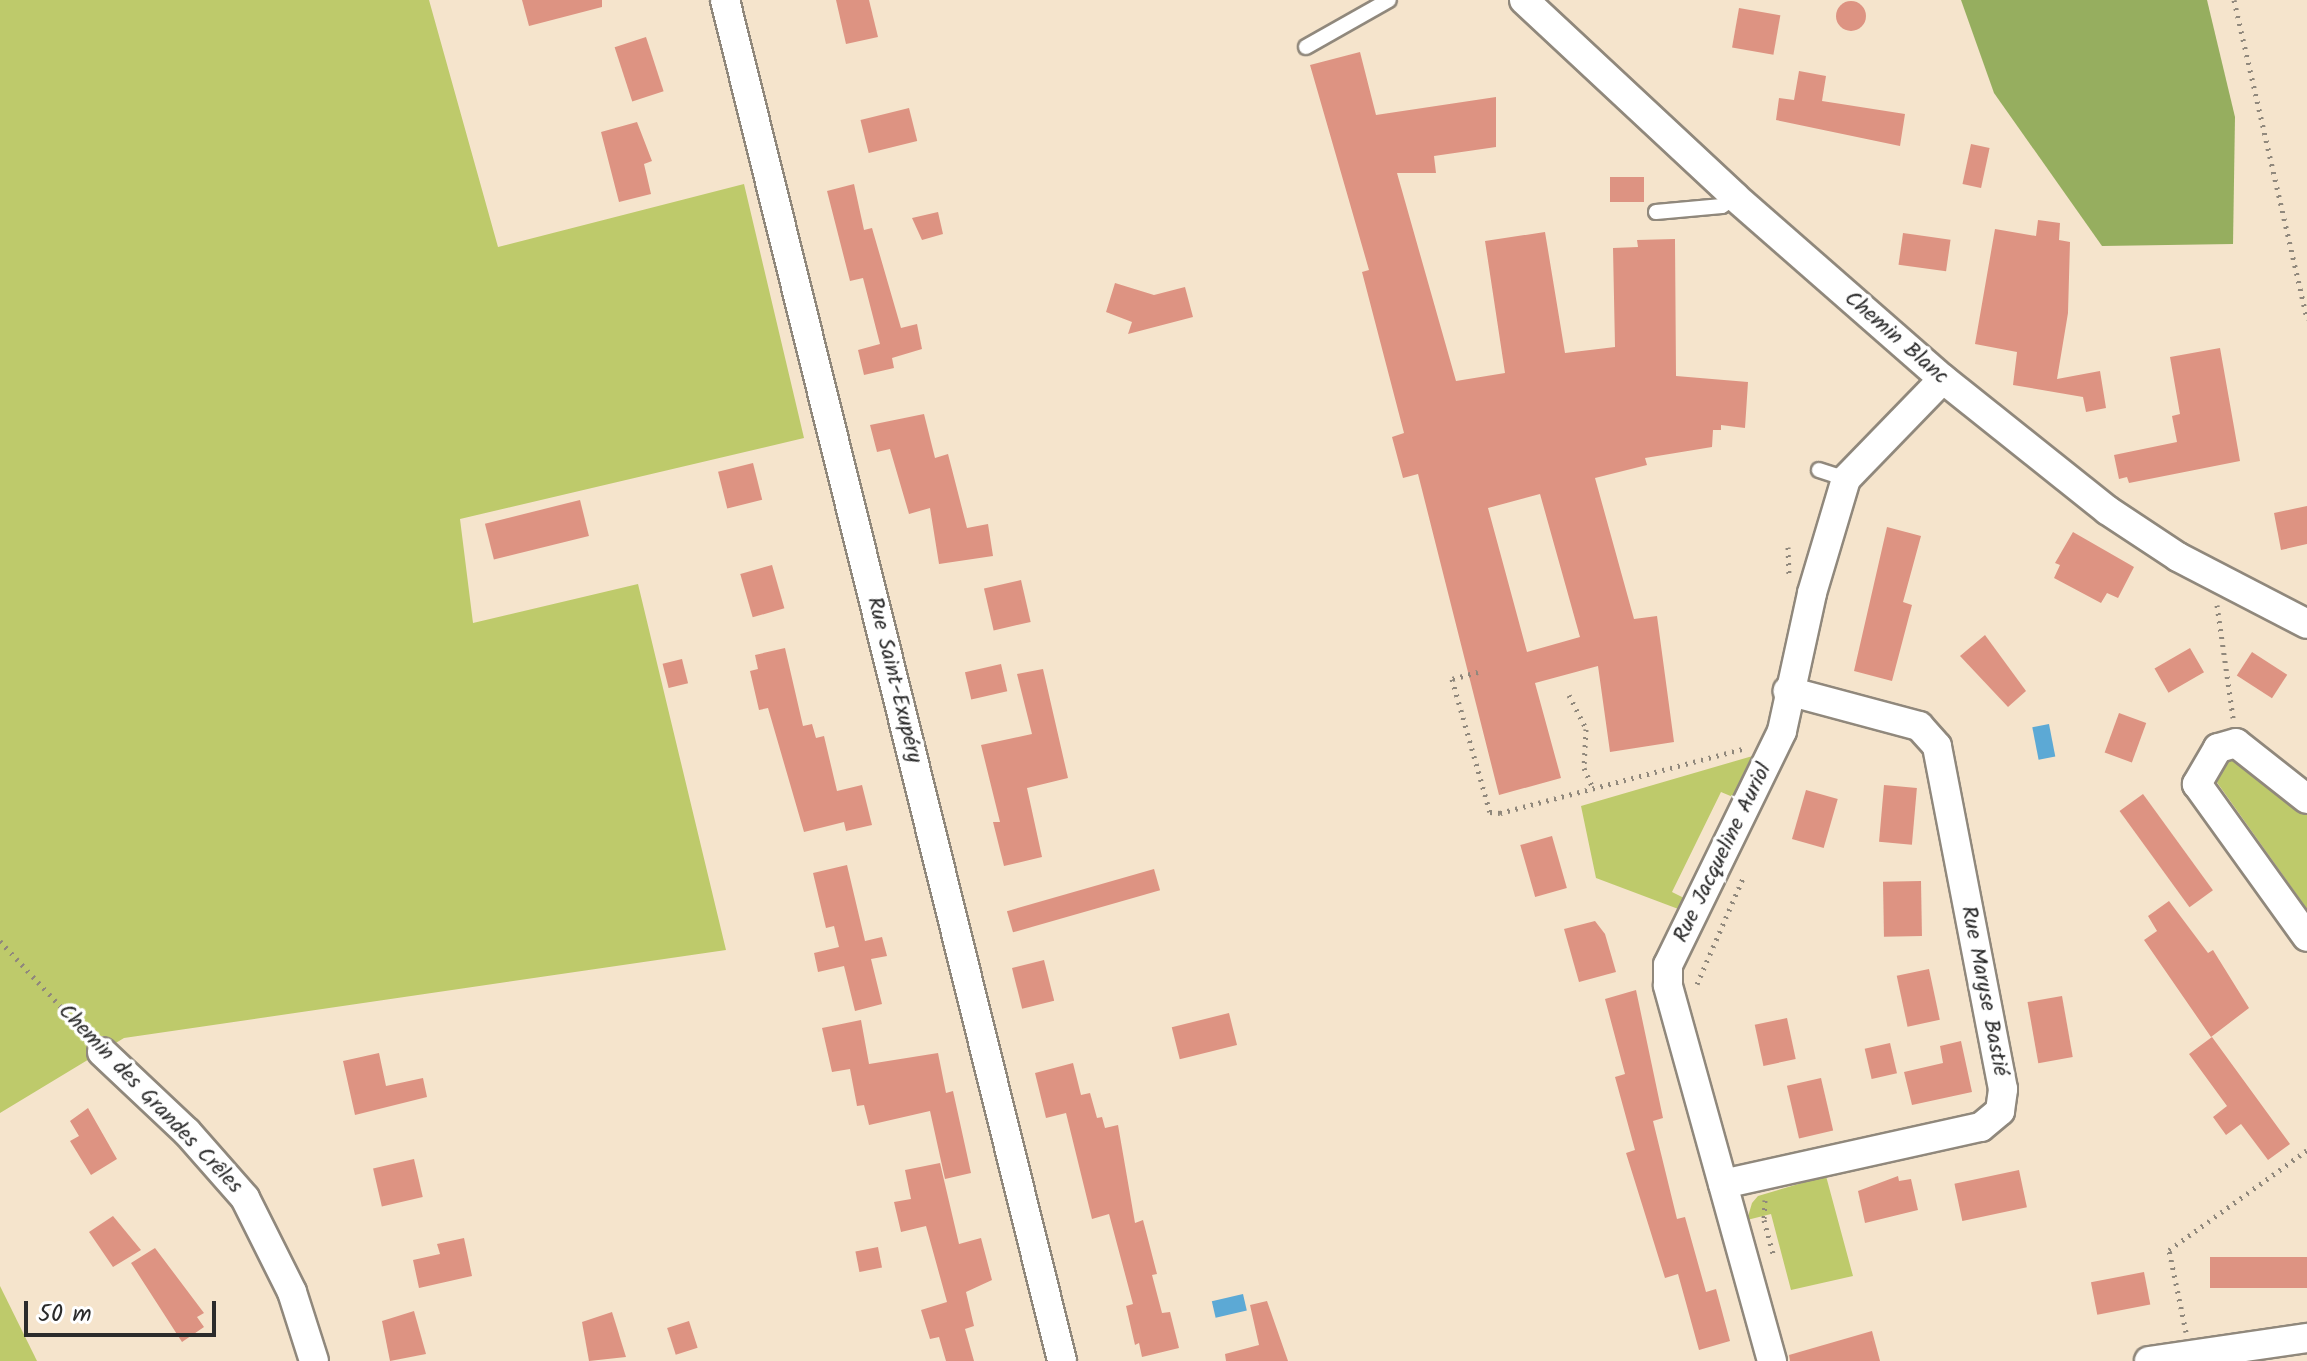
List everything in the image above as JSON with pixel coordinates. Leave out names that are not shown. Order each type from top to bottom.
[{"type":"street","name":"Rue Saint-Exupéry","points":[[725,0],[1062,1361]]},
{"type":"street","name":"Chemin Blanc","points":[[1524,0],[1735,197],[1943,379],[2107,510],[2213,575],[2307,624]]},
{"type":"street","name":"Rue Jacqueline Auriol","points":[[1772,1361],[1668,985],[1668,965],[1782,731],[1788,691],[1846,479],[1943,379]]},
{"type":"street","name":"Rue Maryse Bastié","points":[[1723,1184],[1981,1127],[2000,1111],[2003,1089],[1937,746],[1919,726],[1788,691]]},
{"type":"street","points":[[2307,799],[2236,743],[2218,748],[2197,784],[2307,937]]},
{"type":"street","name":"Chemin des Grandes Crêles","points":[[102,1052],[187,1132],[245,1198],[292,1292],[314,1361]]},
{"type":"street","points":[[2149,1361],[2307,1338]]},
{"type":"lane","points":[[1306,47],[1389,0]]},
{"type":"lane","points":[[1656,212],[1722,206],[1735,197]]},
{"type":"lane","points":[[1819,470],[1846,479]]},
{"type":"path","points":[[2234,0],[2307,320]]},
{"type":"path","points":[[1788,547],[1791,586]]},
{"type":"path","points":[[2213,575],[2236,743]]},
{"type":"path","points":[[1478,672],[1452,679],[1490,812],[1752,747]]},
{"type":"path","points":[[1569,695],[1586,729],[1584,768],[1593,788]]},
{"type":"path","points":[[1700,996],[1696,981],[1747,869]]},
{"type":"path","name":"Chemin des Grandes Crêles","points":[[0,941],[102,1052]]},
{"type":"path","points":[[2190,1353],[2169,1250],[2307,1150]]},
{"type":"path","points":[[1767,1174],[1764,1220],[1775,1262]]},
{"type":"green space","points":[[0,0],[429,0],[498,247],[744,184],[804,438],[460,519],[473,623],[638,584],[726,950],[124,1038],[0,1113]]},
{"type":"green space","points":[[1961,0],[2207,0],[2235,117],[2233,244],[2102,246],[1994,93]]},
{"type":"green space","points":[[1756,755],[1740,800],[1721,792],[1672,892],[1690,901],[1681,910],[1596,878],[1581,806]]},
{"type":"green space","points":[[2232,757],[2307,810],[2307,909],[2216,781],[2221,766]]},
{"type":"green space","points":[[1826,1176],[1853,1276],[1791,1290],[1771,1214],[1747,1220],[1752,1203],[1758,1196]]},
{"type":"green space","points":[[0,1286],[37,1361],[0,1361]]},
{"type":"water","points":[[2049,724],[2055,756],[2039,760],[2032,727]]},
{"type":"water","points":[[1243,1294],[1247,1311],[1216,1318],[1212,1301]]},
{"type":"building","points":[[522,0],[602,0],[602,7],[529,26]]},
{"type":"building","points":[[836,0],[869,0],[878,37],[846,44]]},
{"type":"building","points":[[1851,1],[1862,5],[1866,16],[1862,27],[1851,31],[1840,27],[1836,16],[1840,5]]},
{"type":"building","points":[[1739,8],[1780,15],[1773,55],[1732,47]]},
{"type":"building","points":[[646,37],[664,91],[632,101],[615,47]]},
{"type":"building","points":[[1360,52],[1376,115],[1496,97],[1496,147],[1434,156],[1436,173],[1397,173],[1456,381],[1505,373],[1485,241],[1545,232],[1565,353],[1615,347],[1613,248],[1638,247],[1637,240],[1675,239],[1676,376],[1748,382],[1745,428],[1721,425],[1721,430],[1713,430],[1712,447],[1645,458],[1647,465],[1595,478],[1634,619],[1657,616],[1674,742],[1610,752],[1598,666],[1535,683],[1561,778],[1499,795],[1418,474],[1403,478],[1392,437],[1404,433],[1362,272],[1369,270],[1310,65]],"holes":[[[1540,494],[1580,637],[1527,652],[1488,508]]]},
{"type":"building","points":[[1799,71],[1826,76],[1822,101],[1905,114],[1900,146],[1776,120],[1779,98],[1794,100]]},
{"type":"building","points":[[909,108],[917,141],[869,153],[860,120]]},
{"type":"building","points":[[637,122],[652,161],[644,164],[651,194],[619,202],[601,132]]},
{"type":"building","points":[[1971,144],[1990,148],[1981,188],[1962,184]]},
{"type":"building","points":[[1610,177],[1644,177],[1644,202],[1610,202]]},
{"type":"building","points":[[854,184],[864,230],[872,228],[901,328],[917,324],[922,349],[892,358],[894,368],[864,375],[858,350],[880,344],[863,278],[850,281],[827,191]]},
{"type":"building","points":[[938,212],[943,234],[922,240],[912,218]]},
{"type":"building","points":[[2038,220],[2060,223],[2059,240],[2070,242],[2068,313],[2057,379],[2100,371],[2106,408],[2086,412],[2083,397],[2013,385],[2017,352],[1975,344],[1995,229],[2036,236]]},
{"type":"building","points":[[1903,233],[1951,240],[1946,271],[1899,265]]},
{"type":"building","points":[[1115,283],[1154,295],[1185,287],[1193,317],[1128,334],[1132,322],[1106,312]]},
{"type":"building","points":[[2220,348],[2240,461],[2129,483],[2127,477],[2119,479],[2114,455],[2177,442],[2172,416],[2180,414],[2170,357]]},
{"type":"building","points":[[924,414],[935,458],[948,454],[967,528],[988,524],[993,556],[939,564],[930,508],[909,514],[890,449],[877,452],[870,425]]},
{"type":"building","points":[[753,463],[762,500],[727,509],[718,472]]},
{"type":"building","points":[[580,500],[589,536],[494,560],[485,524]]},
{"type":"building","points":[[2307,506],[2307,544],[2281,550],[2274,513]]},
{"type":"building","points":[[1887,527],[1921,536],[1903,602],[1912,605],[1892,681],[1854,671]]},
{"type":"building","points":[[2073,532],[2134,567],[2118,598],[2107,593],[2101,603],[2054,578],[2060,565],[2055,563]]},
{"type":"building","points":[[772,565],[784,608],[753,617],[740,574]]},
{"type":"building","points":[[1021,580],[1031,622],[994,630],[984,589]]},
{"type":"building","points":[[1985,635],[2026,691],[2008,707],[1960,656]]},
{"type":"building","points":[[785,648],[803,726],[812,724],[816,738],[824,736],[837,791],[862,785],[872,825],[846,831],[844,822],[804,832],[768,708],[759,710],[750,671],[758,669],[755,655]]},
{"type":"building","points":[[2190,648],[2204,672],[2168,693],[2154,669]]},
{"type":"building","points":[[2252,652],[2287,675],[2272,698],[2237,675]]},
{"type":"building","points":[[682,659],[688,683],[669,688],[663,664]]},
{"type":"building","points":[[1001,664],[1007,691],[971,700],[965,672]]},
{"type":"building","points":[[1043,669],[1068,778],[1027,788],[1042,857],[1004,866],[993,822],[1000,822],[981,745],[1032,734],[1017,674]]},
{"type":"building","points":[[2119,713],[2146,723],[2132,762],[2105,752]]},
{"type":"building","points":[[1884,785],[1917,788],[1912,845],[1879,842]]},
{"type":"building","points":[[1806,790],[1838,799],[1824,848],[1792,839]]},
{"type":"building","points":[[2143,794],[2213,890],[2189,907],[2120,811]]},
{"type":"building","points":[[1552,836],[1567,888],[1535,897],[1520,845]]},
{"type":"building","points":[[847,865],[865,941],[882,937],[887,956],[871,959],[882,1004],[855,1011],[844,966],[818,972],[814,953],[839,947],[834,926],[826,928],[813,873]]},
{"type":"building","points":[[1154,869],[1160,890],[1013,932],[1007,911]]},
{"type":"building","points":[[1921,881],[1922,936],[1884,937],[1883,882]]},
{"type":"building","points":[[2169,901],[2208,953],[2213,950],[2249,1008],[2211,1037],[2144,940],[2157,931],[2148,916]]},
{"type":"building","points":[[1595,921],[1605,934],[1616,972],[1579,982],[1564,929]]},
{"type":"building","points":[[1044,960],[1054,1001],[1022,1009],[1012,968]]},
{"type":"building","points":[[1929,969],[1940,1020],[1908,1027],[1897,976]]},
{"type":"building","points":[[1636,990],[1663,1118],[1653,1121],[1677,1219],[1685,1217],[1706,1292],[1716,1289],[1730,1341],[1699,1350],[1678,1274],[1665,1278],[1626,1153],[1635,1150],[1615,1077],[1625,1074],[1605,999]]},
{"type":"building","points":[[2062,996],[2073,1057],[2038,1063],[2028,1002]]},
{"type":"building","points":[[1229,1013],[1237,1045],[1180,1059],[1172,1027]]},
{"type":"building","points":[[1787,1018],[1796,1059],[1763,1066],[1755,1025]]},
{"type":"building","points":[[861,1020],[869,1064],[938,1053],[946,1093],[953,1091],[971,1173],[945,1179],[930,1111],[869,1125],[864,1105],[857,1106],[850,1069],[832,1072],[822,1028]]},
{"type":"building","points":[[2212,1037],[2290,1144],[2268,1160],[2241,1124],[2226,1135],[2213,1117],[2227,1106],[2189,1054]]},
{"type":"building","points":[[1961,1041],[1972,1092],[1912,1105],[1904,1072],[1943,1063],[1940,1046]]},
{"type":"building","points":[[1890,1043],[1897,1073],[1872,1079],[1865,1049]]},
{"type":"building","points":[[379,1053],[386,1086],[423,1078],[427,1097],[355,1115],[343,1061]]},
{"type":"building","points":[[1073,1063],[1081,1095],[1090,1093],[1097,1118],[1102,1117],[1105,1128],[1118,1125],[1135,1223],[1143,1220],[1157,1274],[1152,1275],[1162,1313],[1170,1312],[1179,1348],[1142,1357],[1139,1343],[1135,1345],[1126,1306],[1133,1304],[1109,1214],[1092,1219],[1066,1113],[1046,1118],[1035,1073]]},
{"type":"building","points":[[1821,1078],[1833,1131],[1799,1138],[1787,1086]]},
{"type":"building","points":[[88,1108],[117,1159],[91,1175],[70,1141],[79,1136],[70,1121]]},
{"type":"building","points":[[414,1159],[423,1197],[382,1206],[373,1168]]},
{"type":"building","points":[[940,1163],[959,1244],[981,1238],[992,1280],[966,1292],[974,1326],[965,1329],[974,1361],[946,1361],[939,1337],[930,1339],[921,1310],[947,1302],[926,1226],[901,1232],[894,1202],[911,1199],[905,1170]]},
{"type":"building","points":[[2019,1170],[2027,1207],[1962,1221],[1954,1184]]},
{"type":"building","points":[[1898,1176],[1899,1181],[1911,1179],[1918,1210],[1865,1223],[1858,1191]]},
{"type":"building","points":[[113,1216],[141,1250],[113,1267],[89,1232]]},
{"type":"building","points":[[464,1238],[472,1276],[419,1288],[413,1260],[440,1254],[437,1244]]},
{"type":"building","points":[[878,1247],[882,1268],[859,1272],[855,1251]]},
{"type":"building","points":[[155,1248],[204,1313],[197,1317],[204,1327],[182,1342],[131,1263]]},
{"type":"building","points":[[2210,1257],[2307,1257],[2307,1288],[2210,1288]]},
{"type":"building","points":[[2144,1272],[2150,1304],[2097,1315],[2091,1282]]},
{"type":"building","points":[[1267,1301],[1288,1361],[1226,1361],[1225,1354],[1259,1345],[1250,1305]]},
{"type":"building","points":[[414,1311],[426,1354],[390,1361],[382,1321]]},
{"type":"building","points":[[612,1312],[626,1357],[589,1361],[582,1322]]},
{"type":"building","points":[[689,1321],[698,1348],[676,1355],[667,1328]]},
{"type":"building","points":[[1872,1331],[1880,1361],[1790,1361],[1789,1355]]}]
